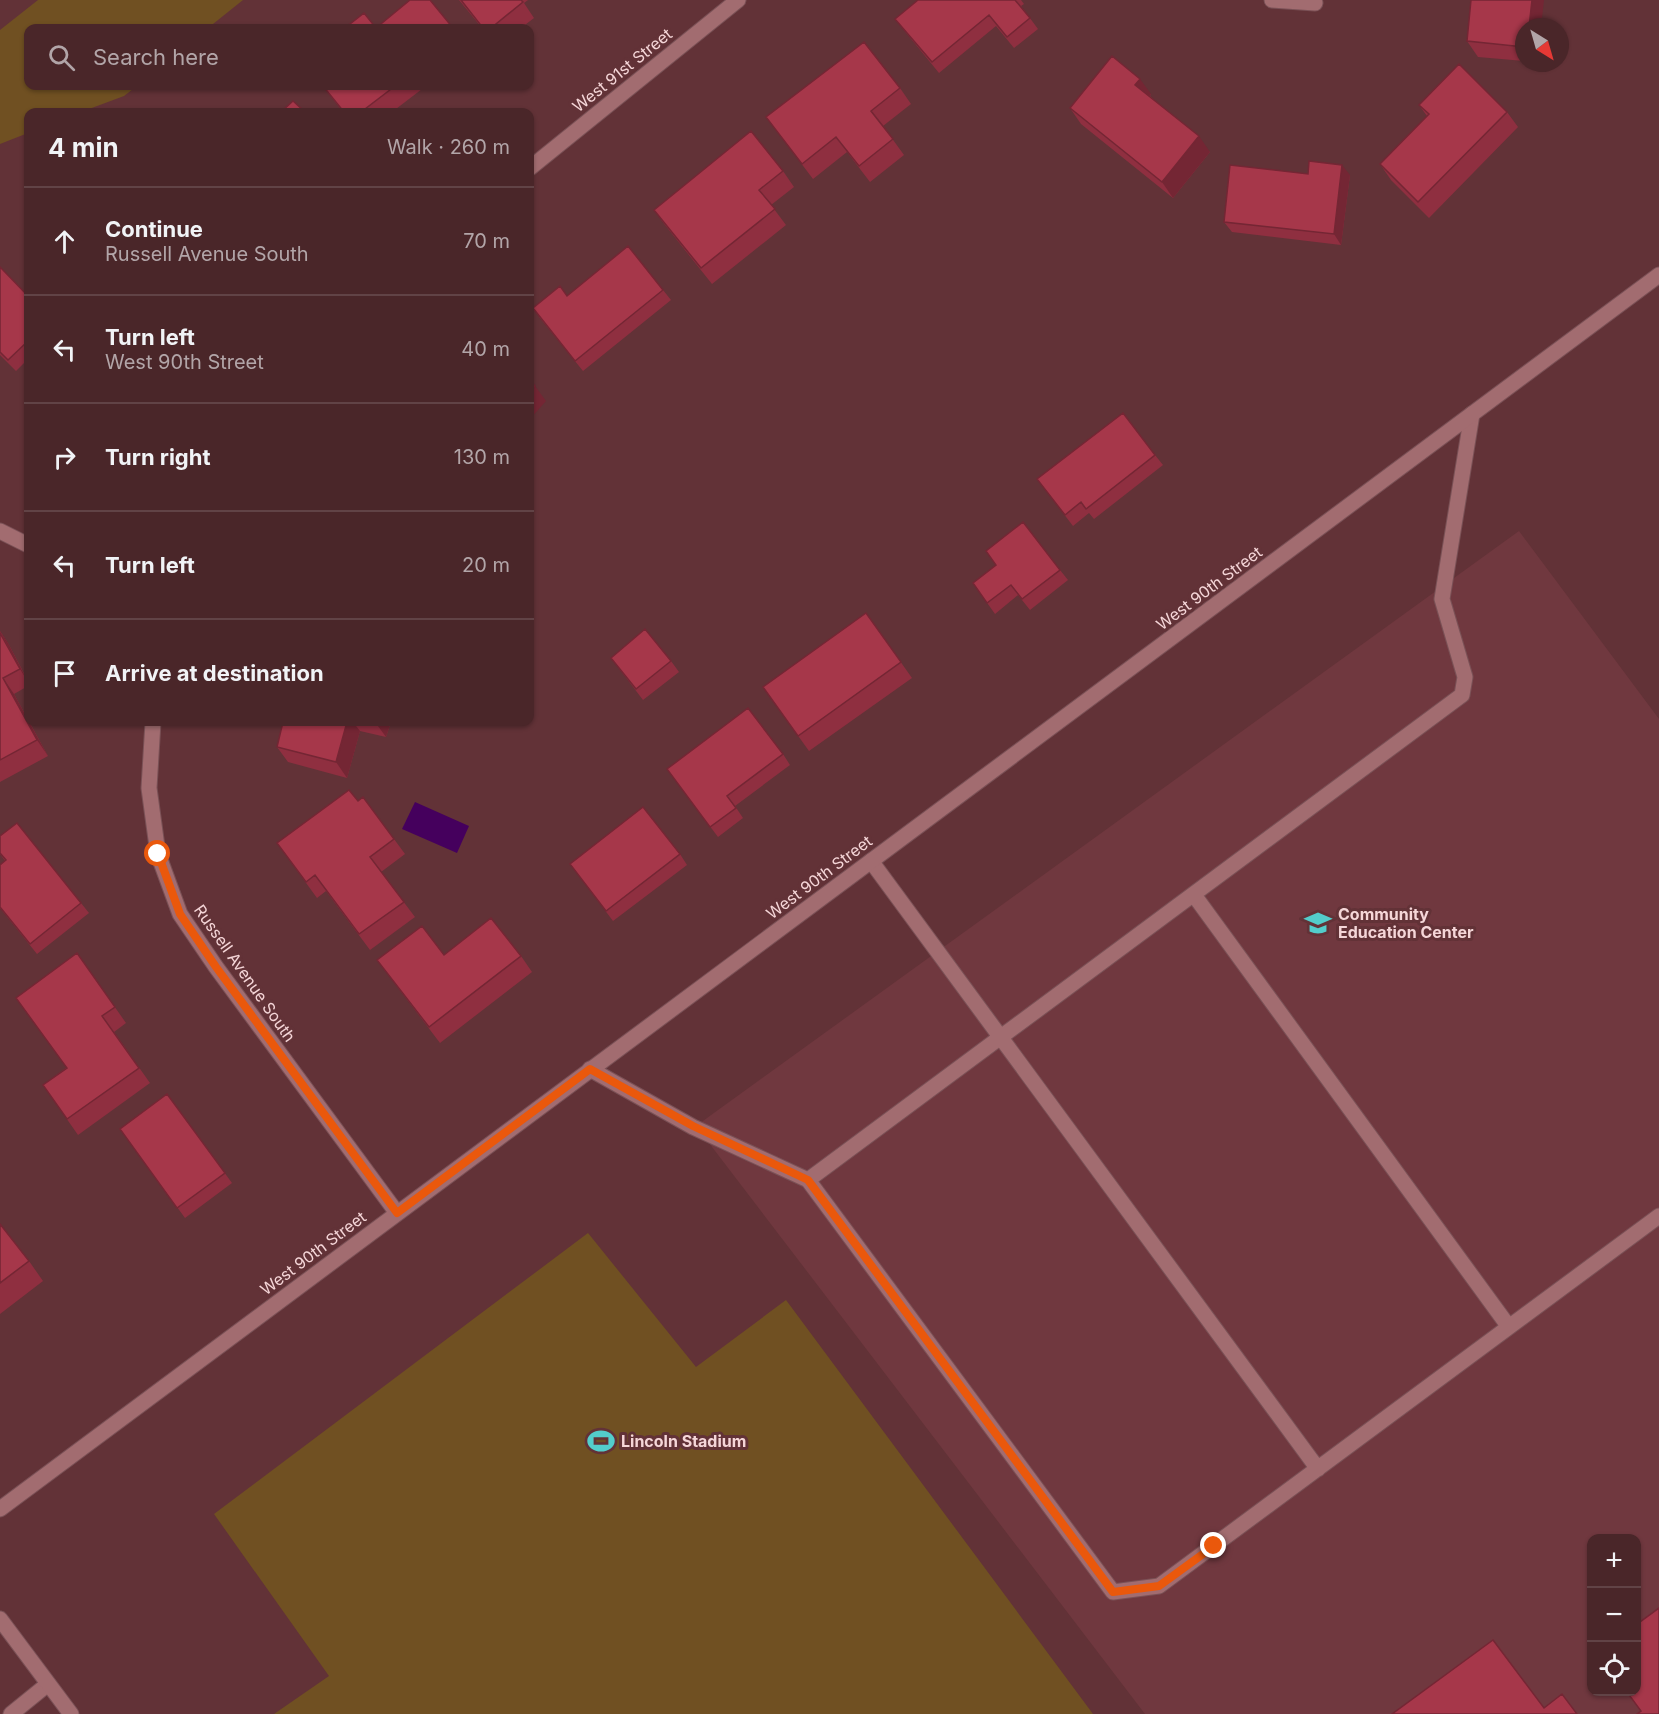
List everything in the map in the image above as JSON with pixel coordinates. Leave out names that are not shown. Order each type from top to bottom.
[{"type":"street","name":"West 91st Street","points":[[534,165],[738,0]]},
{"type":"street","points":[[1272,0],[1315,3]]},
{"type":"street","name":"West 90th Street","points":[[0,1509],[1659,275]]},
{"type":"street","points":[[808,1180],[1462,694],[1465,677],[1442,599],[1472,414]]},
{"type":"street","points":[[0,531],[24,543]]},
{"type":"street","name":"Russell Avenue South","points":[[153,726],[149,788],[158,854],[180,914],[216,967],[397,1213]]},
{"type":"street","points":[[871,861],[1318,1469]]},
{"type":"street","points":[[1194,895],[1509,1327]]},
{"type":"street","points":[[590,1069],[693,1126],[808,1180],[1113,1592],[1159,1586],[1659,1216]]},
{"type":"street","points":[[0,1619],[71,1714]]},
{"type":"street","points":[[11,1714],[48,1683]]},
{"type":"shaded area","points":[[38,0],[243,0],[213,24],[24,24],[24,90],[132,90],[124,96],[92,108],[24,108],[24,135],[0,144],[0,30]]},
{"type":"shaded area","name":"Community Education Center","points":[[1519,531],[1659,719],[1659,1714],[1145,1714],[696,1126]]},
{"type":"shaded area","points":[[415,802],[469,826],[457,853],[402,829]]},
{"type":"shaded area","name":"Lincoln Stadium","points":[[588,1233],[696,1367],[786,1300],[1093,1714],[274,1714],[329,1676],[214,1514]]},
{"type":"building","points":[[410,0],[430,0],[450,24],[381,24]]},
{"type":"building","points":[[461,0],[521,0],[523,2],[496,24],[480,24]]},
{"type":"building","points":[[918,0],[1015,0],[1030,18],[1007,37],[989,15],[932,62],[895,19]]},
{"type":"building","points":[[1471,0],[1532,0],[1530,18],[1515,18],[1515,46],[1467,41]]},
{"type":"building","points":[[364,13],[373,24],[350,24]]},
{"type":"building","points":[[864,42],[900,88],[871,111],[893,139],[859,166],[836,137],[802,164],[766,117]]},
{"type":"building","points":[[1112,56],[1140,79],[1135,85],[1199,136],[1162,182],[1070,108]]},
{"type":"building","points":[[1459,64],[1507,112],[1418,202],[1380,164],[1429,114],[1419,105]]},
{"type":"building","points":[[326,90],[390,90],[366,108],[341,108]]},
{"type":"building","points":[[293,101],[301,108],[285,108]]},
{"type":"building","points":[[751,131],[783,171],[759,190],[775,209],[701,268],[654,210]]},
{"type":"building","points":[[1309,161],[1342,165],[1334,234],[1224,222],[1230,165],[1308,174]]},
{"type":"building","points":[[628,246],[663,290],[575,361],[534,309],[560,286],[567,296]]},
{"type":"building","points":[[0,267],[24,292],[24,345],[8,360],[0,352]]},
{"type":"building","points":[[1123,413],[1155,455],[1086,509],[1081,502],[1065,515],[1037,479]]},
{"type":"building","points":[[1023,522],[1060,570],[1022,599],[1011,585],[987,603],[973,583],[996,565],[986,551]]},
{"type":"building","points":[[866,613],[901,662],[798,736],[763,687]]},
{"type":"building","points":[[645,629],[671,661],[636,689],[611,658]]},
{"type":"building","points":[[0,633],[20,669],[3,678],[24,716],[24,726],[29,726],[37,740],[0,760]]},
{"type":"building","points":[[748,708],[783,754],[727,796],[736,808],[710,827],[667,769]]},
{"type":"building","points":[[282,726],[346,726],[336,762],[277,747]]},
{"type":"building","points":[[349,790],[358,801],[363,797],[394,839],[370,857],[404,902],[359,934],[315,875],[306,882],[277,843]]},
{"type":"building","points":[[643,807],[680,854],[606,911],[570,864]]},
{"type":"building","points":[[17,823],[81,903],[30,944],[0,907],[0,865],[6,860],[0,853],[0,836]]},
{"type":"building","points":[[491,918],[521,956],[429,1027],[377,960],[422,926],[444,955]]},
{"type":"building","points":[[77,953],[115,1007],[102,1016],[139,1068],[67,1119],[43,1085],[67,1068],[16,998]]},
{"type":"building","points":[[167,1094],[225,1173],[177,1208],[120,1129]]},
{"type":"building","points":[[0,1224],[29,1261],[0,1283]]},
{"type":"building","points":[[1659,1608],[1659,1714],[1637,1714],[1641,1711],[1630,1696],[1641,1696],[1641,1621]]},
{"type":"building","points":[[1493,1640],[1544,1708],[1562,1694],[1577,1714],[1392,1714]]},
{"type":"place","name":"Community Education Center","points":[[1318,923]]},
{"type":"place","name":"Lincoln Stadium","points":[[601,1441]]},
{"type":"route","points":[[158,854],[180,914],[216,967],[397,1213],[590,1069],[693,1126],[808,1180],[1113,1592],[1159,1586],[1214,1546]]}]
